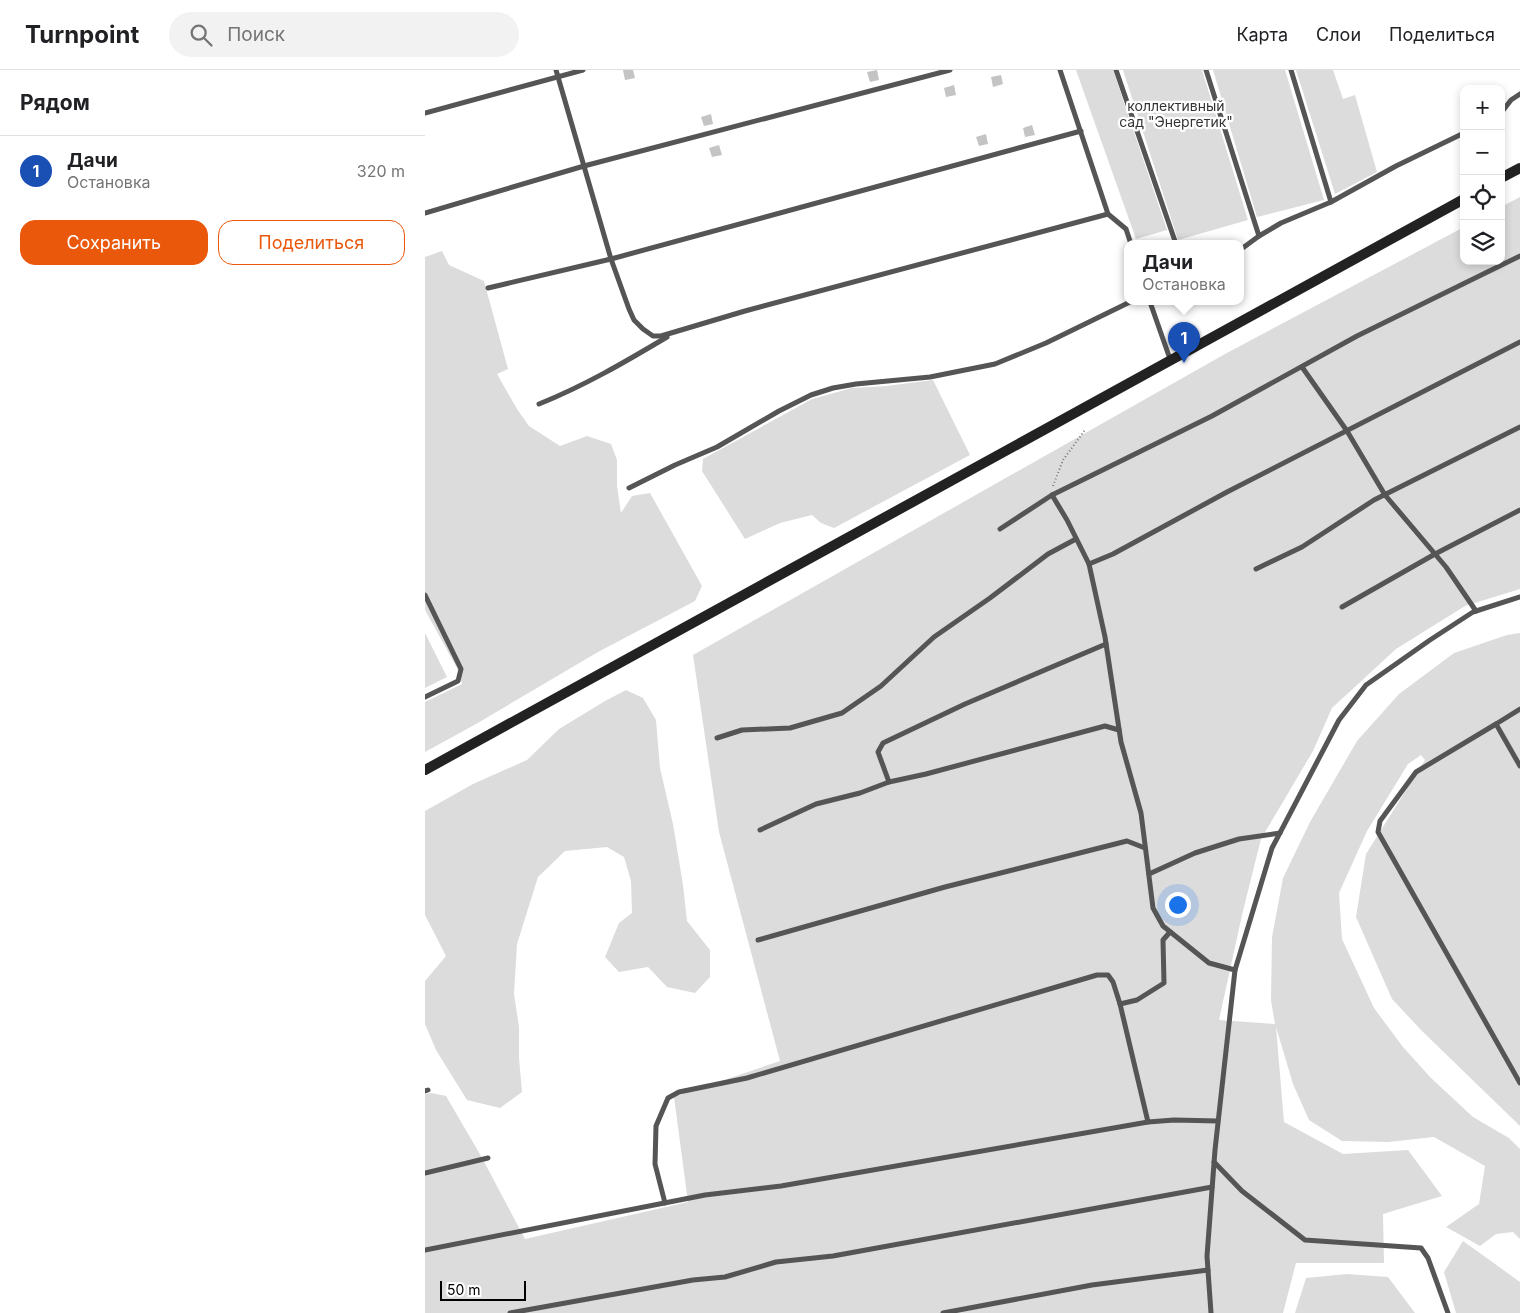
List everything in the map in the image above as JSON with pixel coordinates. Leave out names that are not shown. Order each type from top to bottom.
[{"type":"main road","points":[[1505,176],[1520,168]]},
{"type":"main road","points":[[425,770],[1460,201]]},
{"type":"lane","points":[[556,70],[611,259],[629,309],[634,320],[653,336],[661,336],[1108,214]]},
{"type":"lane","points":[[425,113],[583,70]]},
{"type":"lane","points":[[425,213],[584,166],[950,70]]},
{"type":"lane","points":[[1060,70],[1108,214],[1126,229],[1130,240]]},
{"type":"lane","points":[[1116,70],[1175,240]]},
{"type":"lane","points":[[1206,70],[1259,236]]},
{"type":"lane","points":[[1291,70],[1331,202]]},
{"type":"lane","points":[[1505,108],[1511,100],[1520,94]]},
{"type":"lane","points":[[487,288],[611,259],[1081,131]]},
{"type":"lane","points":[[1244,247],[1281,223],[1331,202],[1396,166],[1460,135]]},
{"type":"lane","points":[[1000,529],[1052,495],[1212,416],[1357,336],[1520,256]]},
{"type":"lane","points":[[629,488],[675,465],[717,448],[779,411],[811,395],[833,388],[856,384],[930,377],[995,364],[1124,305]]},
{"type":"lane","points":[[1151,305],[1170,359]]},
{"type":"lane","points":[[539,404],[569,392],[612,370],[678,330]]},
{"type":"lane","points":[[1089,564],[1113,554],[1520,342]]},
{"type":"lane","points":[[1302,367],[1347,431],[1385,495],[1435,554],[1476,611]]},
{"type":"lane","points":[[1256,568],[1302,547],[1374,500],[1520,427]]},
{"type":"lane","points":[[1052,495],[1089,564],[1106,644],[1121,742],[1141,813],[1153,908],[1163,926],[1209,963],[1235,970]]},
{"type":"lane","points":[[1343,608],[1435,554],[1520,510]]},
{"type":"lane","points":[[717,738],[742,730],[790,728],[842,713],[881,686],[934,637],[1048,554],[1076,539]]},
{"type":"lane","points":[[425,596],[461,669],[458,681],[425,697]]},
{"type":"lane","points":[[1211,1313],[1207,1256],[1218,1121],[1235,970],[1272,848],[1339,720],[1366,685],[1430,640],[1476,611],[1520,597]]},
{"type":"lane","points":[[889,782],[878,752],[883,744],[965,704],[1106,644]]},
{"type":"lane","points":[[1520,708],[1416,772],[1380,821],[1378,832],[1520,1083]]},
{"type":"lane","points":[[1496,724],[1520,766]]},
{"type":"lane","points":[[760,830],[817,804],[860,793],[889,782],[945,770],[1105,726],[1119,730]]},
{"type":"lane","points":[[1149,874],[1195,853],[1239,839],[1280,833]]},
{"type":"lane","points":[[758,940],[945,887],[1127,841],[1145,848]]},
{"type":"lane","points":[[1120,1004],[1137,1000],[1164,983],[1163,940],[1170,932]]},
{"type":"lane","points":[[665,1203],[655,1164],[656,1126],[667,1098],[679,1092],[747,1078],[1097,975],[1108,975],[1113,982],[1148,1122]]},
{"type":"lane","points":[[425,1250],[665,1203],[781,1186],[1148,1122],[1174,1120],[1218,1121]]},
{"type":"lane","points":[[425,1173],[488,1158]]},
{"type":"lane","points":[[1214,1162],[1242,1191],[1305,1240],[1421,1248],[1427,1258],[1448,1313]]},
{"type":"lane","points":[[510,1313],[693,1280],[725,1277],[776,1262],[833,1256],[1212,1187]]},
{"type":"lane","points":[[943,1313],[1092,1285],[1208,1270]]},
{"type":"path","points":[[1052,495],[1053,483],[1063,460],[1085,430]]},
{"type":"green space","name":"коллективный сад \"Энергетик\"","points":[[1076,70],[1113,70],[1167,230],[1136,239]]},
{"type":"green space","name":"коллективный сад \"Энергетик\"","points":[[1123,70],[1202,70],[1248,220],[1178,240]]},
{"type":"green space","name":"коллективный сад \"Энергетик\"","points":[[1213,70],[1285,70],[1324,200],[1257,217]]},
{"type":"green space","points":[[1296,70],[1333,70],[1343,99],[1355,95],[1377,172],[1335,194]]},
{"type":"green space","points":[[1520,197],[1520,589],[1465,606],[1396,649],[1332,708],[1313,751],[1261,839],[1219,1020],[1275,1024],[1271,1000],[1272,937],[1283,878],[1310,822],[1357,741],[1399,694],[1454,653],[1507,635],[1520,633],[1520,1126],[1422,1031],[1392,999],[1356,917],[1366,854],[1425,760],[1421,755],[1408,764],[1367,831],[1339,893],[1342,939],[1374,1008],[1403,1047],[1431,1078],[1473,1117],[1509,1138],[1520,1149],[1520,1239],[1513,1232],[1496,1234],[1480,1246],[1446,1227],[1479,1204],[1485,1166],[1434,1137],[1388,1142],[1342,1141],[1309,1120],[1293,1084],[1276,1027],[1284,1122],[1343,1154],[1408,1150],[1442,1196],[1383,1214],[1384,1263],[1296,1263],[1283,1313],[425,1313],[425,1094],[431,1093],[446,1096],[481,1156],[525,1239],[688,1202],[674,1097],[780,1061],[719,832],[693,655],[1225,354],[1460,229],[1460,265],[1505,265],[1505,205]]},
{"type":"green space","points":[[442,251],[449,265],[484,281],[508,369],[497,374],[529,426],[560,446],[587,436],[611,444],[617,460],[617,486],[621,513],[632,496],[650,493],[702,586],[695,601],[598,652],[425,752],[425,702],[462,684],[457,668],[425,610],[425,257]]},
{"type":"green space","points":[[933,380],[970,455],[834,528],[821,523],[812,515],[780,523],[745,539],[702,471],[703,459],[812,399],[852,388]]},
{"type":"green space","points":[[425,633],[447,677],[425,688]]},
{"type":"green space","points":[[626,690],[643,698],[656,720],[660,768],[673,824],[687,921],[710,950],[710,977],[695,993],[667,987],[648,967],[619,972],[605,957],[619,923],[632,913],[631,881],[624,857],[607,847],[565,851],[538,877],[517,944],[514,994],[519,1027],[522,1092],[500,1108],[467,1100],[436,1050],[425,1024],[425,981],[446,956],[425,915],[425,811],[473,784],[527,760],[559,729]]},
{"type":"green space","points":[[1463,1241],[1520,1282],[1520,1313],[1456,1313],[1444,1272]]},
{"type":"green space","points":[[1347,1274],[1388,1277],[1415,1313],[1295,1313],[1306,1278]]},
{"type":"building","points":[[623,70],[633,70],[635,78],[625,80]]},
{"type":"building","points":[[877,70],[879,80],[870,82],[867,72]]},
{"type":"building","points":[[1001,75],[1003,84],[993,87],[991,77]]},
{"type":"building","points":[[954,85],[956,95],[946,97],[944,88]]},
{"type":"building","points":[[711,114],[713,124],[704,126],[701,117]]},
{"type":"building","points":[[1032,125],[1035,135],[1025,137],[1023,128]]},
{"type":"building","points":[[986,134],[988,144],[979,146],[976,137]]},
{"type":"building","points":[[719,145],[722,155],[712,157],[709,148]]},
{"type":"place","name":"Дачи","points":[[1184,363]]}]
